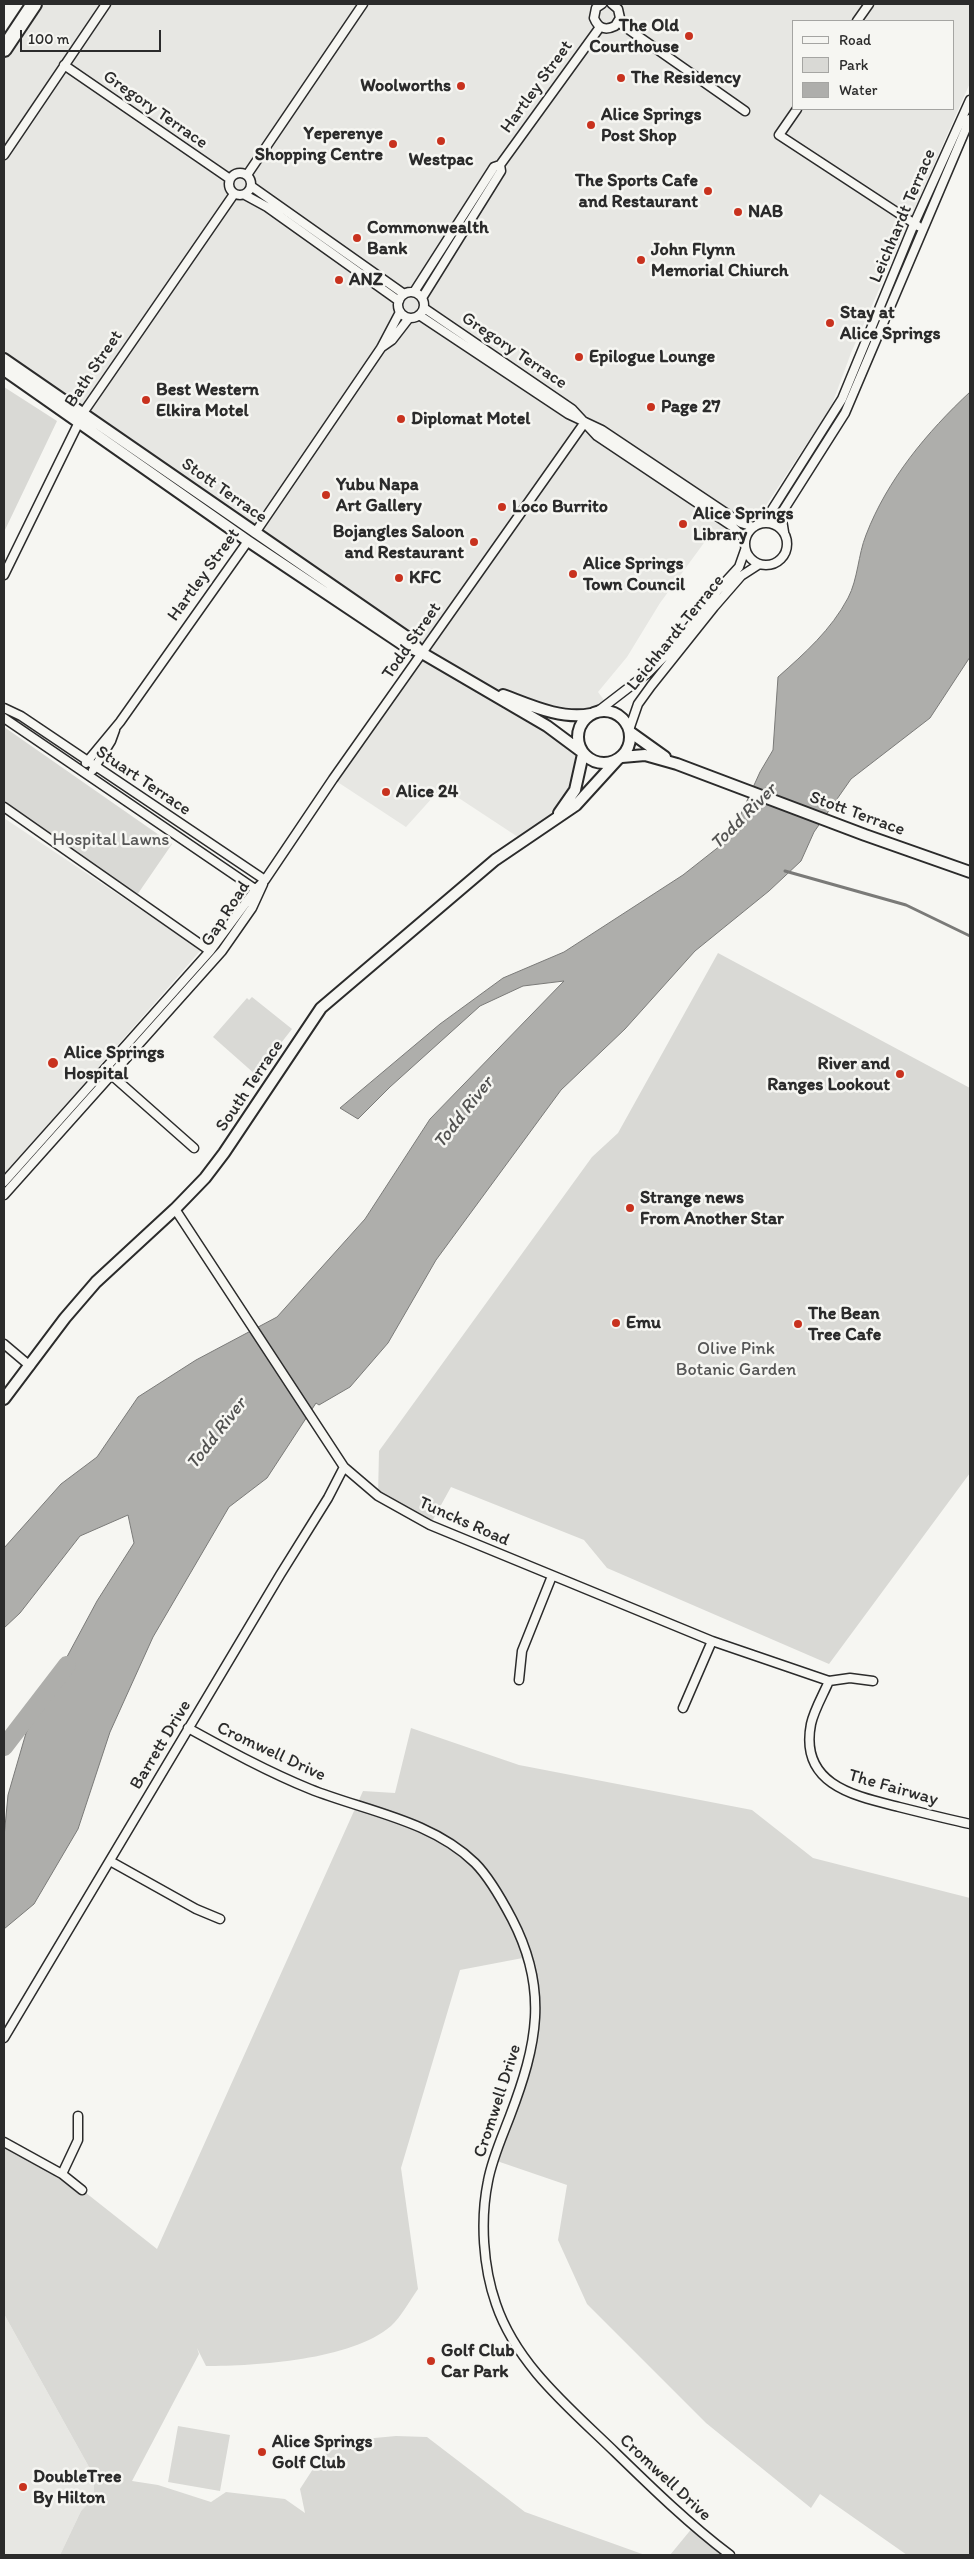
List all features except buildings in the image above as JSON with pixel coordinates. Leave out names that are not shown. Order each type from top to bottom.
[{"type":"highway","points":[[4,49],[34,4]]},
{"type":"main road","name":"Stott Terrace","points":[[4,359],[81,417],[402,644],[422,653],[472,684],[547,726],[583,753]]},
{"type":"main road","name":"Stott Terrace","points":[[4,370],[81,417]]},
{"type":"main road","name":"Stott Terrace","points":[[472,684],[555,712],[580,716],[595,712]]},
{"type":"main road","points":[[595,712],[615,713],[626,723],[630,731],[629,745],[620,758],[604,764],[596,762],[583,753],[578,738],[582,722],[595,712]]},
{"type":"main road","name":"Stott Terrace","points":[[630,731],[677,764]]},
{"type":"main road","name":"South Terrace","points":[[552,822],[575,790],[583,753]]},
{"type":"main road","name":"Stott Terrace","points":[[620,758],[645,755],[677,764],[865,835],[970,872]]},
{"type":"main road","name":"South Terrace","points":[[4,1399],[65,1318],[96,1282],[175,1209],[205,1178],[224,1153],[321,1008],[495,860],[552,822],[585,797],[620,758]]},
{"type":"street","points":[[4,155],[106,4]]},
{"type":"street","points":[[247,176],[364,4]]},
{"type":"street","points":[[596,5],[594,18],[600,27],[610,29],[618,22],[620,13],[614,4]]},
{"type":"street","points":[[858,20],[869,4]]},
{"type":"street","points":[[618,22],[745,111]]},
{"type":"street","name":"Hartley Street","points":[[414,292],[494,167],[500,165],[600,27]]},
{"type":"street","name":"Gregory Terrace","points":[[64,65],[230,179]]},
{"type":"street","name":"Leichhardt Terrace","points":[[756,526],[770,513],[842,399],[914,224],[970,100]]},
{"type":"street","points":[[796,110],[779,135],[922,228]]},
{"type":"street","name":"Leichhardt Terrace","points":[[784,532],[781,514],[845,413],[970,118]]},
{"type":"street","name":"Hartley Street","points":[[422,298],[501,171],[500,165]]},
{"type":"street","points":[[399,301],[275,213],[245,195],[234,194],[229,187],[230,179],[239,173],[247,176],[251,186],[404,294]]},
{"type":"street","points":[[245,195],[251,186]]},
{"type":"street","name":"Bath Street","points":[[4,575],[81,417],[234,194]]},
{"type":"street","points":[[414,292],[422,298],[421,311],[409,318],[400,312],[399,301],[404,294],[414,292]]},
{"type":"street","name":"Gregory Terrace","points":[[421,311],[568,414],[586,422],[741,523],[756,526]]},
{"type":"street","name":"Hartley Street","points":[[82,769],[87,760],[120,722],[252,537],[381,348],[400,312]]},
{"type":"street","name":"Hartley Street","points":[[381,348],[392,340],[409,318]]},
{"type":"street","name":"Gregory Terrace","points":[[586,422],[597,436],[733,527],[745,539]]},
{"type":"street","name":"Todd Street","points":[[265,880],[422,653],[586,422]]},
{"type":"street","points":[[775,525],[784,532],[787,549],[781,560],[770,565],[758,564],[750,559],[745,550],[745,539],[756,526],[775,525]]},
{"type":"street","name":"Leichhardt Terrace","points":[[595,712],[640,679],[674,647],[712,596],[739,567],[745,550]]},
{"type":"street","name":"Leichhardt Terrace","points":[[630,731],[634,712],[644,695],[714,607],[741,576],[758,564]]},
{"type":"street","name":"Stuart Terrace","points":[[4,708],[21,716],[265,880]]},
{"type":"street","name":"Stuart Terrace","points":[[4,718],[82,769],[258,891]]},
{"type":"street","name":"Hartley Street","points":[[90,775],[111,741],[120,722]]},
{"type":"street","points":[[4,807],[210,951]]},
{"type":"street","name":"Gap Road","points":[[4,1182],[84,1091],[108,1071],[222,951],[241,925],[265,880]]},
{"type":"street","name":"Gap Road","points":[[4,1195],[91,1097],[108,1071],[210,951],[258,891]]},
{"type":"street","points":[[108,1071],[194,1148]]},
{"type":"street","points":[[84,1091],[91,1097]]},
{"type":"street","name":"Tuncks Road","points":[[175,1209],[344,1467],[378,1496],[415,1518],[712,1641],[829,1681],[850,1678],[873,1682]]},
{"type":"street","points":[[4,1344],[30,1366]]},
{"type":"street","name":"Barrett Drive","points":[[4,2038],[188,1728],[328,1498],[344,1467]]},
{"type":"street","points":[[519,1680],[522,1650],[552,1576]]},
{"type":"street","points":[[683,1708],[712,1641]]},
{"type":"street","name":"The Fairway","points":[[829,1681],[812,1723],[810,1736],[816,1765],[823,1776],[851,1795],[970,1824]]},
{"type":"street","name":"Cromwell Drive","points":[[188,1728],[270,1772],[312,1790],[415,1826],[444,1840],[478,1866],[505,1906],[532,1968],[535,2011],[533,2047],[527,2069],[488,2180],[485,2246],[488,2273],[495,2303],[504,2326],[533,2370],[693,2527],[730,2555]]},
{"type":"street","points":[[110,1861],[196,1909],[220,1920]]},
{"type":"street","points":[[62,2174],[78,2140],[78,2116]]},
{"type":"street","points":[[4,2142],[62,2174],[82,2190]]},
{"type":"shaded area","points":[[34,4],[970,4],[970,83],[851,353],[831,407],[757,519],[743,520],[709,536],[660,603],[627,657],[598,692],[607,704],[600,711],[570,716],[476,685],[582,752],[564,808],[524,841],[442,787],[406,827],[333,779],[422,653],[4,359],[4,49]]},
{"type":"shaded area","name":"Alice Springs Hospital","points":[[4,818],[201,950],[4,1175]]},
{"type":"shaded area","points":[[4,2314],[94,2476],[94,2497],[81,2511],[60,2555],[4,2555]]},
{"type":"green space","points":[[4,387],[57,421],[4,532]]},
{"type":"green space","name":"Hospital Lawns","points":[[4,727],[172,844],[137,895],[4,802]]},
{"type":"green space","name":"Olive Pink Botanic Garden","points":[[718,953],[970,1088],[970,1473],[829,1664],[607,1568],[584,1540],[451,1487],[430,1525],[378,1496],[379,1451],[592,1157],[618,1133]]},
{"type":"green space","points":[[252,997],[292,1029],[256,1075],[213,1037],[247,998],[249,1000]]},
{"type":"green space","points":[[411,1728],[519,1765],[752,1810],[813,1858],[970,1898],[970,2555],[907,2555],[820,2494],[811,2508],[706,2423],[587,2304],[558,2240],[567,2185],[494,2160],[534,2030],[528,1957],[460,1970],[401,2168],[418,2289],[398,2318],[391,2326],[374,2337],[353,2347],[303,2359],[251,2365],[206,2366],[197,2348],[199,2354],[132,2481],[158,2485],[211,2502],[226,2492],[285,2499],[305,2513],[300,2489],[322,2455],[353,2440],[396,2436],[427,2437],[525,2512],[645,2555],[60,2555],[81,2511],[94,2497],[94,2476],[4,2314],[4,2142],[62,2174],[157,2249],[363,1791],[395,1793]]},
{"type":"green space","points":[[178,2426],[230,2435],[220,2491],[168,2482]]},
{"type":"green space","points":[[693,2527],[730,2555],[670,2555]]},
{"type":"water","points":[[970,392],[970,657],[930,718],[851,779],[814,832],[801,861],[769,891],[695,951],[625,1029],[561,1090],[436,1260],[388,1343],[350,1387],[319,1405],[316,1403],[267,1478],[229,1507],[153,1637],[110,1732],[78,1829],[34,1904],[4,1929],[4,1837],[8,1795],[26,1733],[97,1601],[134,1543],[128,1515],[80,1536],[20,1613],[4,1628],[4,1548],[61,1484],[97,1457],[138,1397],[196,1360],[277,1317],[365,1219],[430,1119],[564,981],[523,986],[480,1006],[390,1087],[358,1119],[340,1108],[440,1024],[503,978],[564,952],[683,875],[730,838],[760,772],[773,750],[778,677],[817,640],[841,610],[854,583],[866,535],[885,495],[924,440]]},
{"type":"waterway","points":[[785,871],[906,905],[970,936]]},
{"type":"waterway","name":"Todd River","points":[[4,1747],[67,1665]]},
{"type":"place","name":"The Old Courthouse","points":[[689,36]]},
{"type":"place","name":"The Residency","points":[[621,78]]},
{"type":"place","name":"Woolworths","points":[[461,86]]},
{"type":"place","name":"Alice Springs Post Shop","points":[[591,125]]},
{"type":"place","name":"Westpac","points":[[441,141]]},
{"type":"place","name":"Yeperenye Shopping Centre","points":[[393,144]]},
{"type":"place","name":"The Sports Cafe and Restaurant","points":[[708,191]]},
{"type":"place","name":"NAB","points":[[738,212]]},
{"type":"place","name":"Commonwealth Bank","points":[[357,238]]},
{"type":"place","name":"John Flynn Memorial Chiurch","points":[[641,260]]},
{"type":"place","name":"ANZ","points":[[339,280]]},
{"type":"place","name":"Stay at Alice Springs","points":[[830,323]]},
{"type":"place","name":"Epilogue Lounge","points":[[579,357]]},
{"type":"place","name":"Best Western Elkira Motel","points":[[146,400]]},
{"type":"place","name":"Page 27","points":[[651,407]]},
{"type":"place","name":"Diplomat Motel","points":[[401,419]]},
{"type":"place","name":"Yubu Napa Art Gallery","points":[[326,495]]},
{"type":"place","name":"Loco Burrito","points":[[502,507]]},
{"type":"place","name":"Alice Springs Library","points":[[683,524]]},
{"type":"place","name":"Bojangles Saloon and Restaurant","points":[[474,542]]},
{"type":"place","name":"Alice Springs Town Council","points":[[573,574]]},
{"type":"place","name":"KFC","points":[[399,578]]},
{"type":"place","name":"Alice 24","points":[[386,792]]},
{"type":"place","name":"Alice Springs Hospital","points":[[53,1063]]},
{"type":"place","name":"River and Ranges Lookout","points":[[900,1074]]},
{"type":"place","name":"Strange news From Another Star","points":[[630,1208]]},
{"type":"place","name":"Emu","points":[[616,1323]]},
{"type":"place","name":"The Bean Tree Cafe","points":[[798,1324]]},
{"type":"place","name":"Golf Club Car Park","points":[[431,2361]]},
{"type":"place","name":"Alice Springs Golf Club","points":[[262,2452]]},
{"type":"place","name":"DoubleTree By Hilton","points":[[23,2487]]}]
